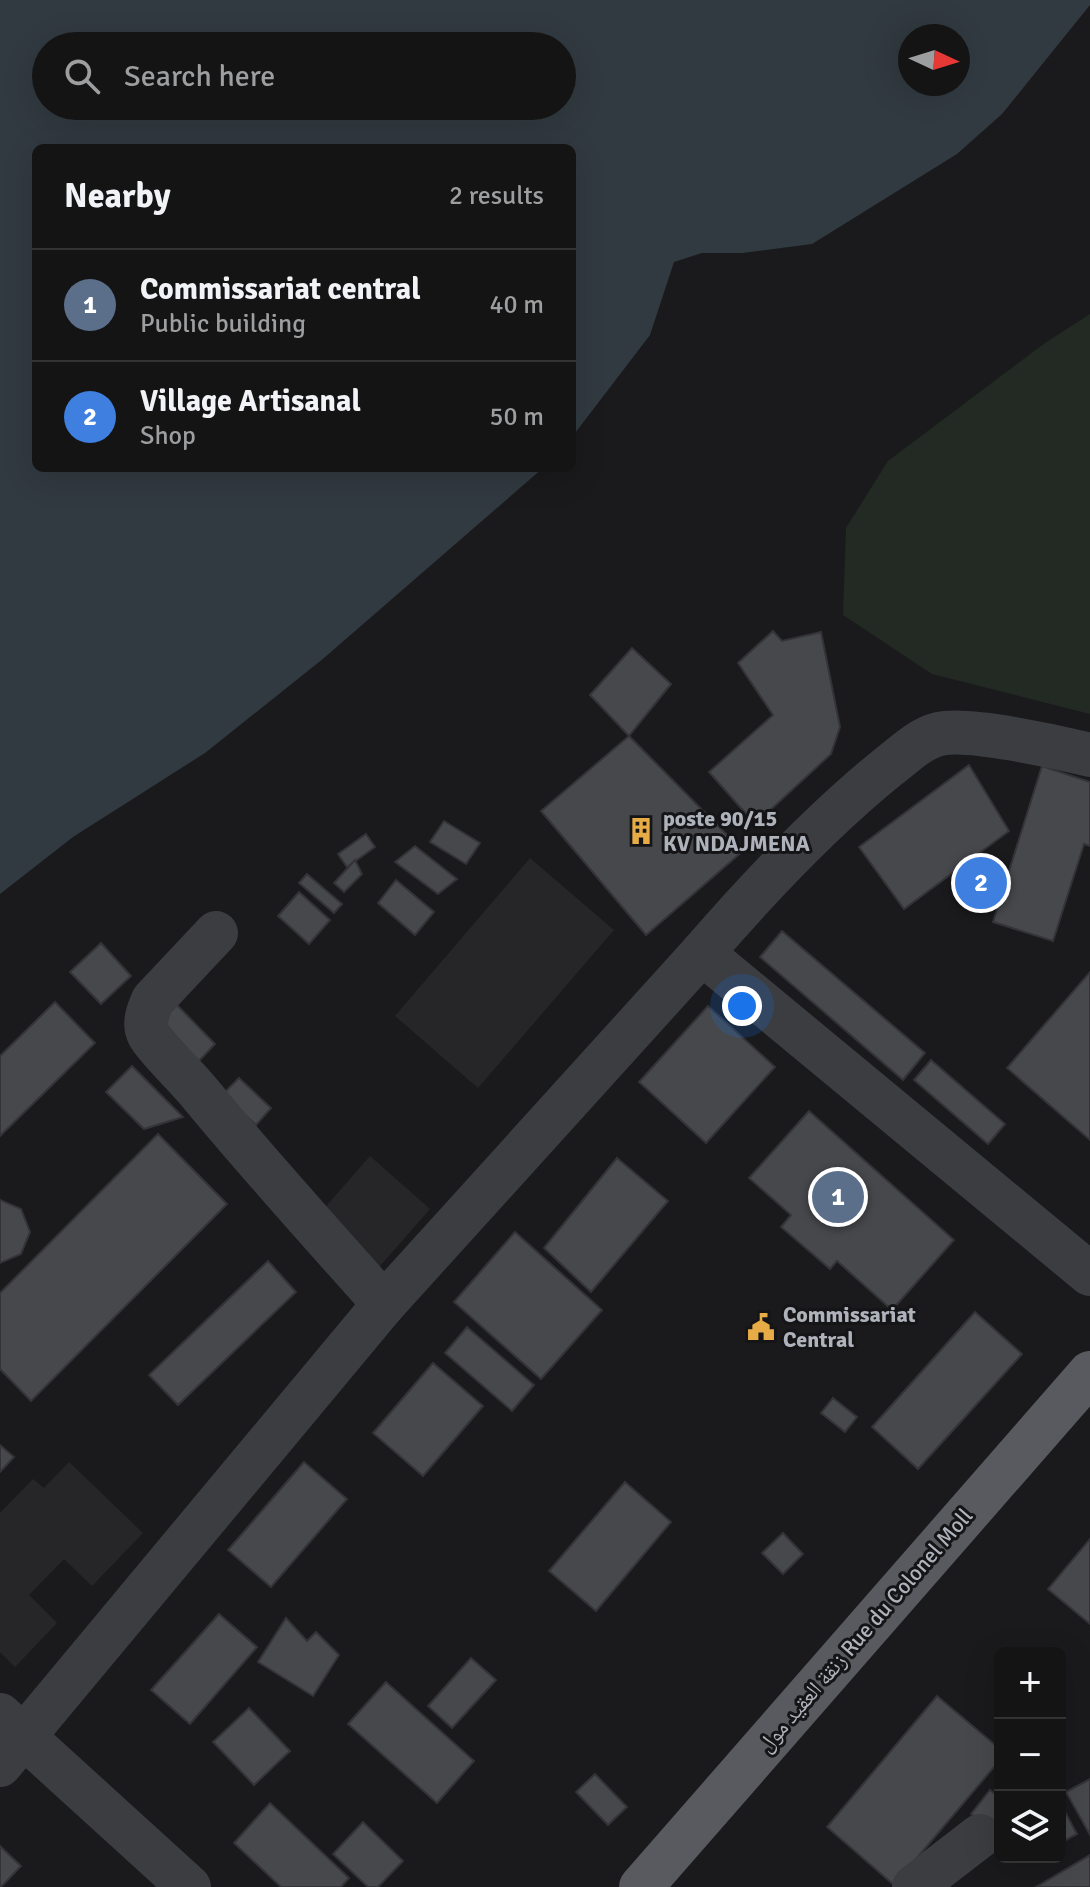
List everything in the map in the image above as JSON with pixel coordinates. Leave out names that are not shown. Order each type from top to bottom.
[{"type":"main road","name":"زنقة العقيد مول Rue du Colonel Moll","points":[[641,1887],[1090,1373]]},
{"type":"street","points":[[189,1887],[8,1739],[384,1304],[760,886],[862,788],[921,742],[940,734],[965,732],[1090,755]]},
{"type":"street","points":[[216,933],[153,1000],[147,1014],[146,1027],[150,1037],[384,1304]]},
{"type":"street","points":[[702,953],[1090,1274]]},
{"type":"street","points":[[914,1887],[980,1836]]},
{"type":"shaded area","points":[[0,0],[1090,0],[1090,5],[1002,114],[957,154],[812,244],[742,253],[702,253],[674,262],[650,335],[576,432],[576,144],[32,144],[32,472],[538,472],[324,658],[205,753],[73,837],[0,894]]},
{"type":"shaded area","points":[[1090,314],[1090,714],[932,674],[843,615],[846,528],[888,461],[1045,343]]},
{"type":"shaded area","points":[[530,858],[614,930],[478,1088],[395,1016]]},
{"type":"shaded area","points":[[370,1156],[430,1209],[373,1274],[314,1220]]},
{"type":"shaded area","points":[[69,1462],[143,1533],[92,1586],[64,1559],[29,1595],[57,1623],[15,1667],[0,1652],[0,1513],[33,1479],[44,1488]]},
{"type":"building","points":[[773,631],[782,641],[821,632],[840,727],[831,754],[755,824],[709,772],[773,715],[738,663]]},
{"type":"building","points":[[632,648],[671,684],[629,736],[590,695]]},
{"type":"building","name":"poste 90/15 KV NDAJMENA","points":[[629,736],[743,851],[646,935],[541,811]]},
{"type":"building","points":[[969,765],[1009,831],[904,909],[859,847]]},
{"type":"building","points":[[1042,766],[1090,782],[1090,846],[1084,844],[1053,941],[993,922]]},
{"type":"building","points":[[444,821],[480,843],[466,864],[430,842]]},
{"type":"building","points":[[366,834],[375,847],[347,867],[338,854]]},
{"type":"building","points":[[415,846],[457,879],[438,894],[395,862]]},
{"type":"building","points":[[355,860],[362,874],[344,892],[334,883]]},
{"type":"building","points":[[307,874],[342,904],[334,913],[299,883]]},
{"type":"building","points":[[396,880],[434,912],[415,935],[378,903]]},
{"type":"building","points":[[299,892],[330,920],[309,944],[278,916]]},
{"type":"building","points":[[782,931],[925,1053],[903,1080],[760,957]]},
{"type":"building","points":[[101,943],[131,976],[101,1004],[70,972]]},
{"type":"building","points":[[1090,972],[1090,1140],[1007,1068]]},
{"type":"building","points":[[55,1002],[95,1043],[0,1136],[0,1056]]},
{"type":"building","points":[[177,1005],[215,1044],[195,1065],[156,1026]]},
{"type":"building","points":[[708,1006],[775,1067],[706,1143],[639,1082]]},
{"type":"building","points":[[931,1060],[1005,1124],[988,1144],[914,1080]]},
{"type":"building","points":[[132,1066],[183,1117],[144,1129],[106,1092]]},
{"type":"building","points":[[239,1078],[271,1108],[256,1125],[223,1094]]},
{"type":"building","name":"Commissariat Central","points":[[809,1111],[954,1240],[892,1310],[837,1261],[830,1269],[781,1227],[791,1215],[749,1178]]},
{"type":"building","points":[[158,1134],[227,1204],[31,1401],[0,1369],[0,1293]]},
{"type":"building","points":[[617,1158],[668,1201],[591,1292],[544,1248]]},
{"type":"building","points":[[0,1200],[21,1209],[30,1232],[21,1254],[0,1263]]},
{"type":"building","points":[[515,1232],[602,1310],[541,1379],[454,1302]]},
{"type":"building","points":[[268,1261],[296,1292],[178,1405],[149,1375]]},
{"type":"building","points":[[975,1312],[1022,1354],[918,1469],[872,1427]]},
{"type":"building","points":[[467,1327],[534,1385],[512,1411],[445,1353]]},
{"type":"building","points":[[433,1363],[483,1406],[423,1476],[373,1433]]},
{"type":"building","points":[[833,1398],[857,1417],[845,1432],[821,1413]]},
{"type":"building","points":[[0,1445],[14,1457],[0,1472]]},
{"type":"building","points":[[304,1462],[347,1499],[271,1587],[228,1550]]},
{"type":"building","points":[[625,1482],[671,1522],[596,1611],[549,1571]]},
{"type":"building","points":[[783,1533],[803,1554],[783,1574],[762,1553]]},
{"type":"building","points":[[1090,1539],[1090,1624],[1048,1589]]},
{"type":"building","points":[[219,1614],[257,1647],[190,1724],[151,1690]]},
{"type":"building","points":[[286,1618],[307,1641],[316,1632],[339,1655],[313,1696],[258,1662]]},
{"type":"building","points":[[471,1658],[496,1680],[452,1728],[428,1706]]},
{"type":"building","points":[[386,1682],[474,1761],[437,1803],[348,1724]]},
{"type":"building","points":[[937,1696],[994,1744],[994,1767],[894,1885],[827,1827]]},
{"type":"building","points":[[249,1708],[290,1751],[254,1785],[213,1742]]},
{"type":"building","points":[[595,1774],[627,1807],[608,1825],[576,1792]]},
{"type":"building","points":[[1090,1779],[1090,1835],[1066,1792]]},
{"type":"building","points":[[990,1790],[994,1793],[994,1832],[971,1814]]},
{"type":"building","points":[[270,1803],[349,1878],[341,1887],[281,1887],[234,1843]]},
{"type":"building","points":[[1066,1813],[1077,1834],[1066,1840]]},
{"type":"building","points":[[363,1822],[403,1861],[378,1887],[368,1887],[333,1854]]},
{"type":"building","points":[[0,1846],[21,1866],[1,1887],[0,1887]]},
{"type":"building","points":[[1090,1855],[1090,1887],[1036,1887]]},
{"type":"place","name":"poste 90/15 KV NDAJMENA","points":[[641,831]]},
{"type":"place","name":"Village Artisanal","points":[[981,883]]},
{"type":"place","name":"Commissariat central","points":[[838,1197]]},
{"type":"place","name":"Commissariat Central","points":[[761,1327]]}]
